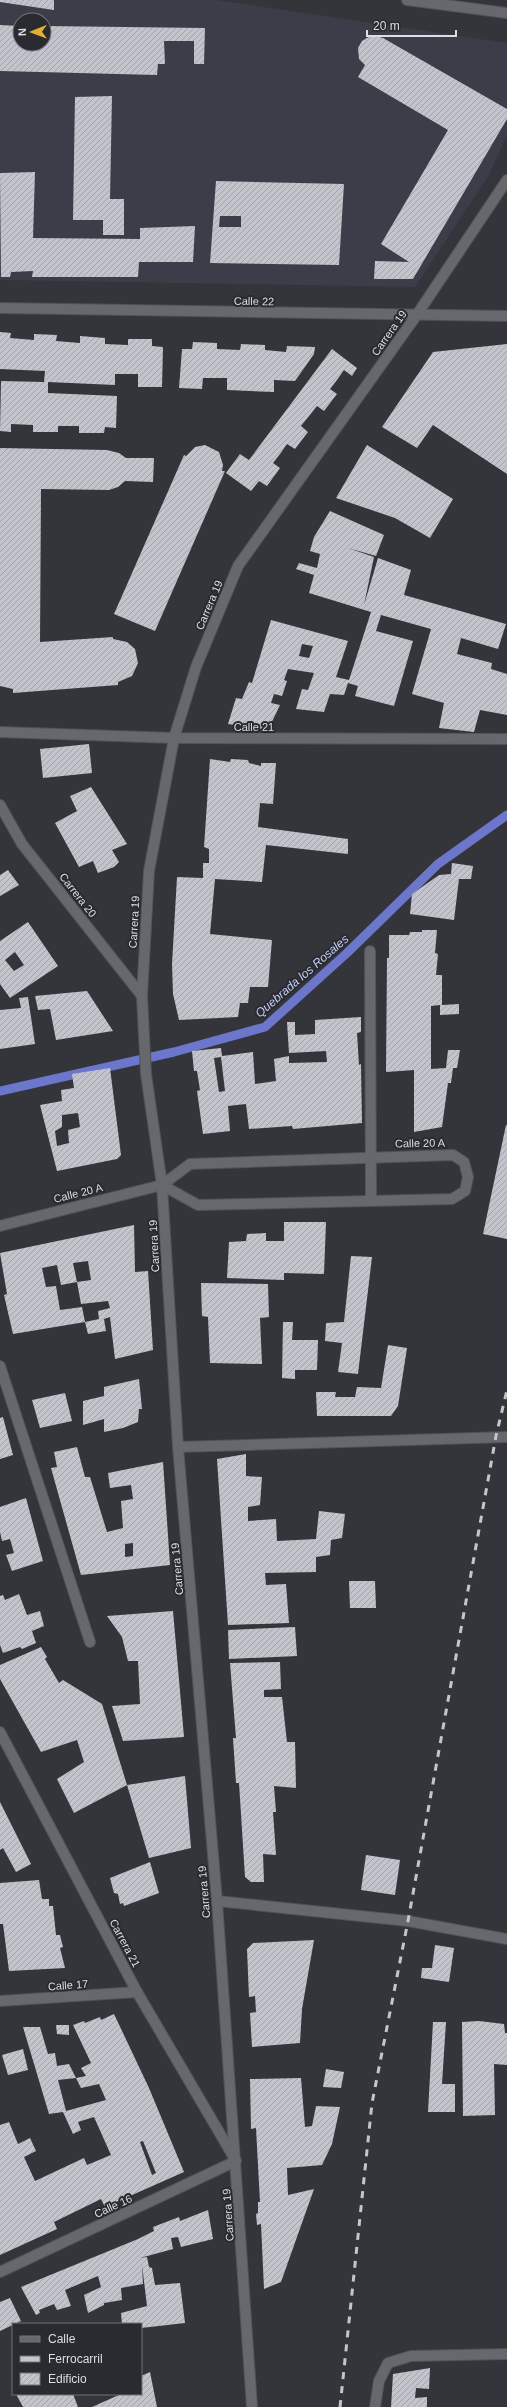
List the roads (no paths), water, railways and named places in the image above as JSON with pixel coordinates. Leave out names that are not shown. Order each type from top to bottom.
[{"type":"street","points":[[407,0],[507,13]]},
{"type":"street","name":"Carrera 19","points":[[252,2407],[217,1901],[178,1447],[162,1185],[146,1074],[142,1015],[149,871],[174,738],[196,667],[238,566],[416,316],[507,180]]},
{"type":"street","name":"Calle 22","points":[[0,308],[416,316],[507,316]]},
{"type":"street","name":"Calle 21","points":[[0,732],[174,738],[507,739]]},
{"type":"street","name":"Carrera 20","points":[[0,805],[22,844],[142,996]]},
{"type":"street","points":[[370,951],[371,1200]]},
{"type":"street","name":"Calle 20 A","points":[[0,1226],[162,1185],[190,1164],[453,1154],[464,1162],[468,1177],[465,1191],[452,1199],[198,1205],[162,1185]]},
{"type":"street","points":[[0,1366],[90,1642]]},
{"type":"street","points":[[178,1447],[507,1437]]},
{"type":"street","name":"Carrera 21","points":[[0,1732],[137,1992],[236,2161]]},
{"type":"street","points":[[217,1901],[408,1921],[507,1939]]},
{"type":"street","name":"Calle 17","points":[[0,2001],[137,1992]]},
{"type":"street","name":"Calle 16","points":[[0,2272],[236,2161]]},
{"type":"street","points":[[375,2407],[379,2381],[388,2363],[411,2356],[507,2354]]},
{"type":"waterway","name":"Quebrada los Rosales","points":[[0,1091],[174,1052],[265,1027],[347,953],[438,864],[507,815]]},
{"type":"railway","points":[[340,2407],[372,2103],[408,1921],[496,1436],[507,1390]]}]
